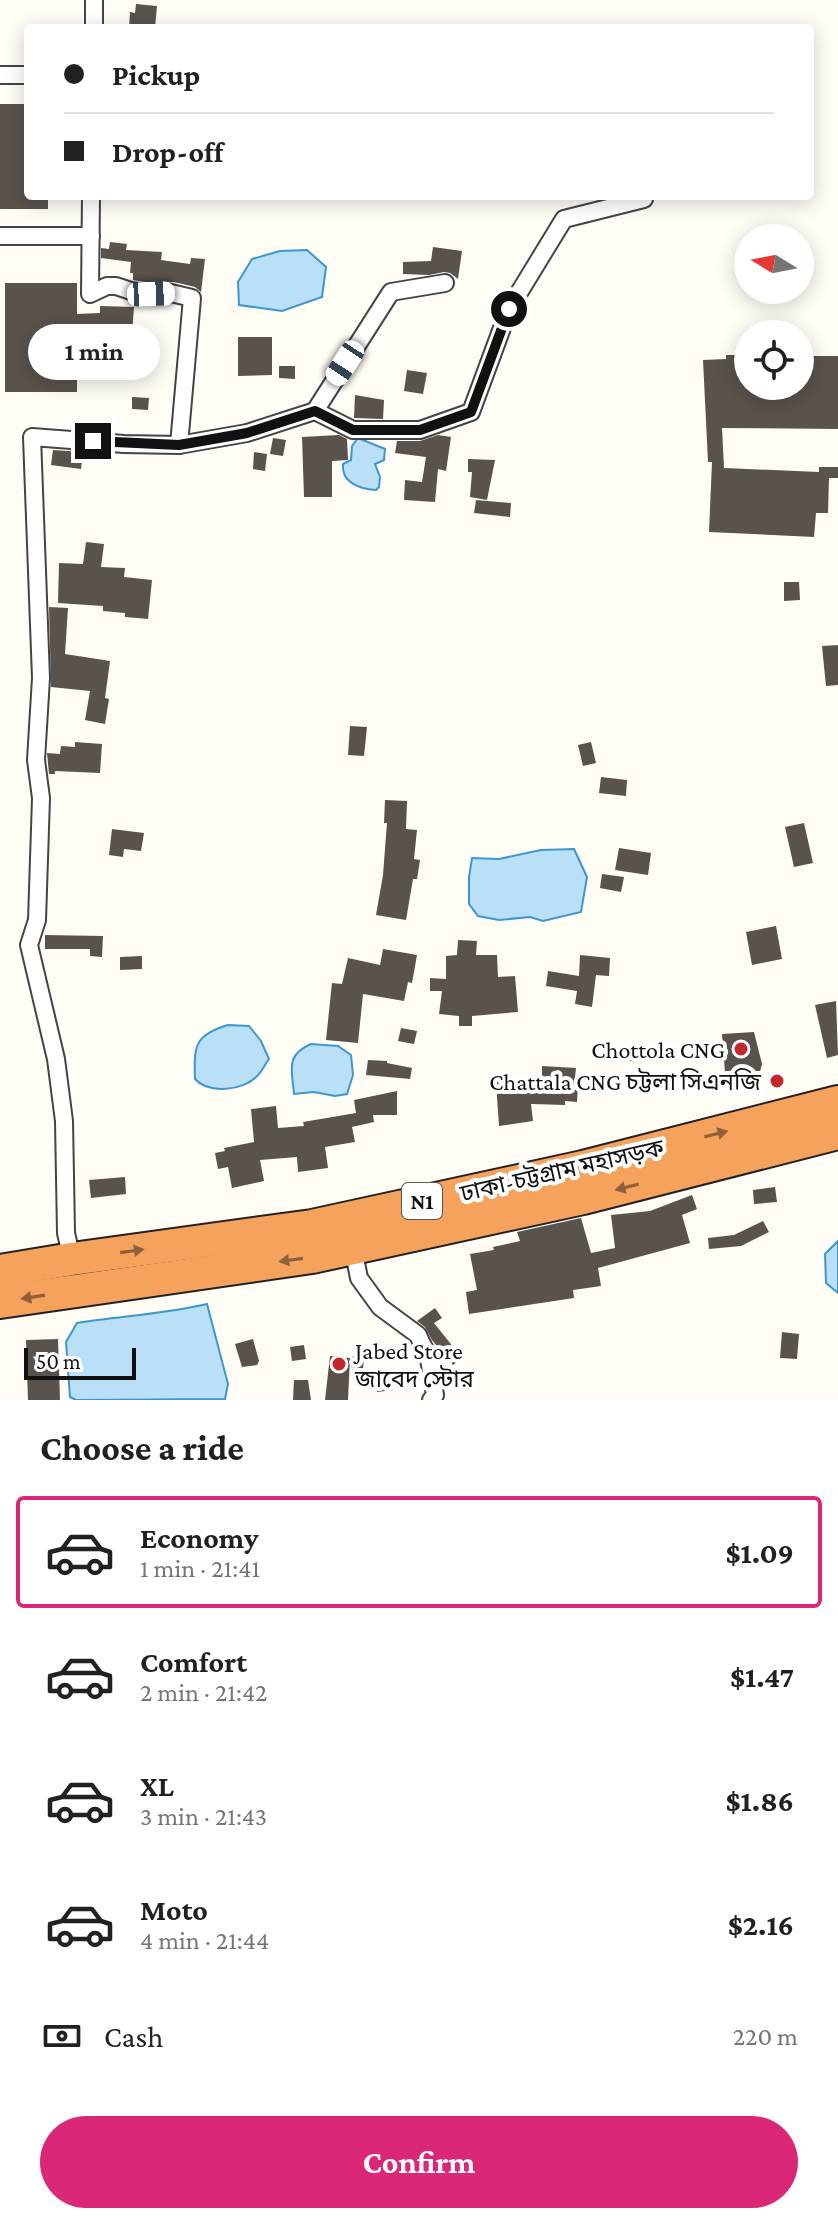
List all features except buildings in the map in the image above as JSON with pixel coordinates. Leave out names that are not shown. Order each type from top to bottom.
[{"type":"highway","name":"ঢাকা-চট্টগ্রাম মহাসড়ক","points":[[0,1271],[312,1226],[583,1167],[838,1102]]},
{"type":"highway","name":"ঢাকা-চট্টগ্রাম মহাসড়ক","points":[[0,1302],[312,1257],[583,1198],[838,1133]]},
{"type":"street","points":[[94,0],[94,24]]},
{"type":"street","points":[[0,75],[24,75]]},
{"type":"street","points":[[91,200],[90,294],[107,286],[116,286],[131,291],[171,293],[192,298],[179,445]]},
{"type":"street","points":[[315,411],[353,430],[420,430],[471,412],[509,309],[564,219],[640,200]]},
{"type":"street","points":[[0,236],[91,236]]},
{"type":"street","points":[[72,1259],[66,1233],[64,1121],[56,1059],[29,945],[37,920],[41,798],[36,760],[41,678],[32,437],[179,445],[247,433],[315,411],[391,292],[445,283]]},
{"type":"street","points":[[353,1248],[359,1278],[380,1307],[418,1335],[429,1359],[435,1395],[431,1400]]},
{"type":"water","points":[[307,250],[326,267],[322,297],[282,311],[239,305],[238,282],[252,259],[280,251]]},
{"type":"water","points":[[358,438],[385,449],[384,460],[375,464],[380,477],[376,490],[358,486],[345,476],[343,464],[351,460],[352,446]]},
{"type":"water","points":[[574,849],[587,877],[581,912],[543,921],[530,917],[499,920],[478,916],[469,904],[472,858],[499,859],[541,850]]},
{"type":"water","points":[[228,1025],[249,1026],[261,1041],[269,1059],[259,1074],[244,1085],[226,1089],[208,1087],[195,1079],[198,1043],[208,1033]]},
{"type":"water","points":[[311,1044],[338,1046],[351,1055],[353,1075],[347,1094],[294,1094],[294,1058]]},
{"type":"water","points":[[838,1241],[838,1293],[826,1283],[825,1254]]},
{"type":"water","points":[[207,1304],[228,1384],[225,1399],[76,1400],[70,1397],[66,1342],[77,1323]]},
{"type":"place","name":"Chottola CNG","points":[[741,1049]]},
{"type":"place","name":"Chattala CNG চট্টলা সিএনজি","points":[[777,1081]]},
{"type":"place","name":"Jabed Store জাবেদ স্টোর","points":[[339,1364]]},
{"type":"route","points":[[93,441],[179,445],[247,433],[315,411],[353,430],[420,430],[471,412],[509,309]]}]
